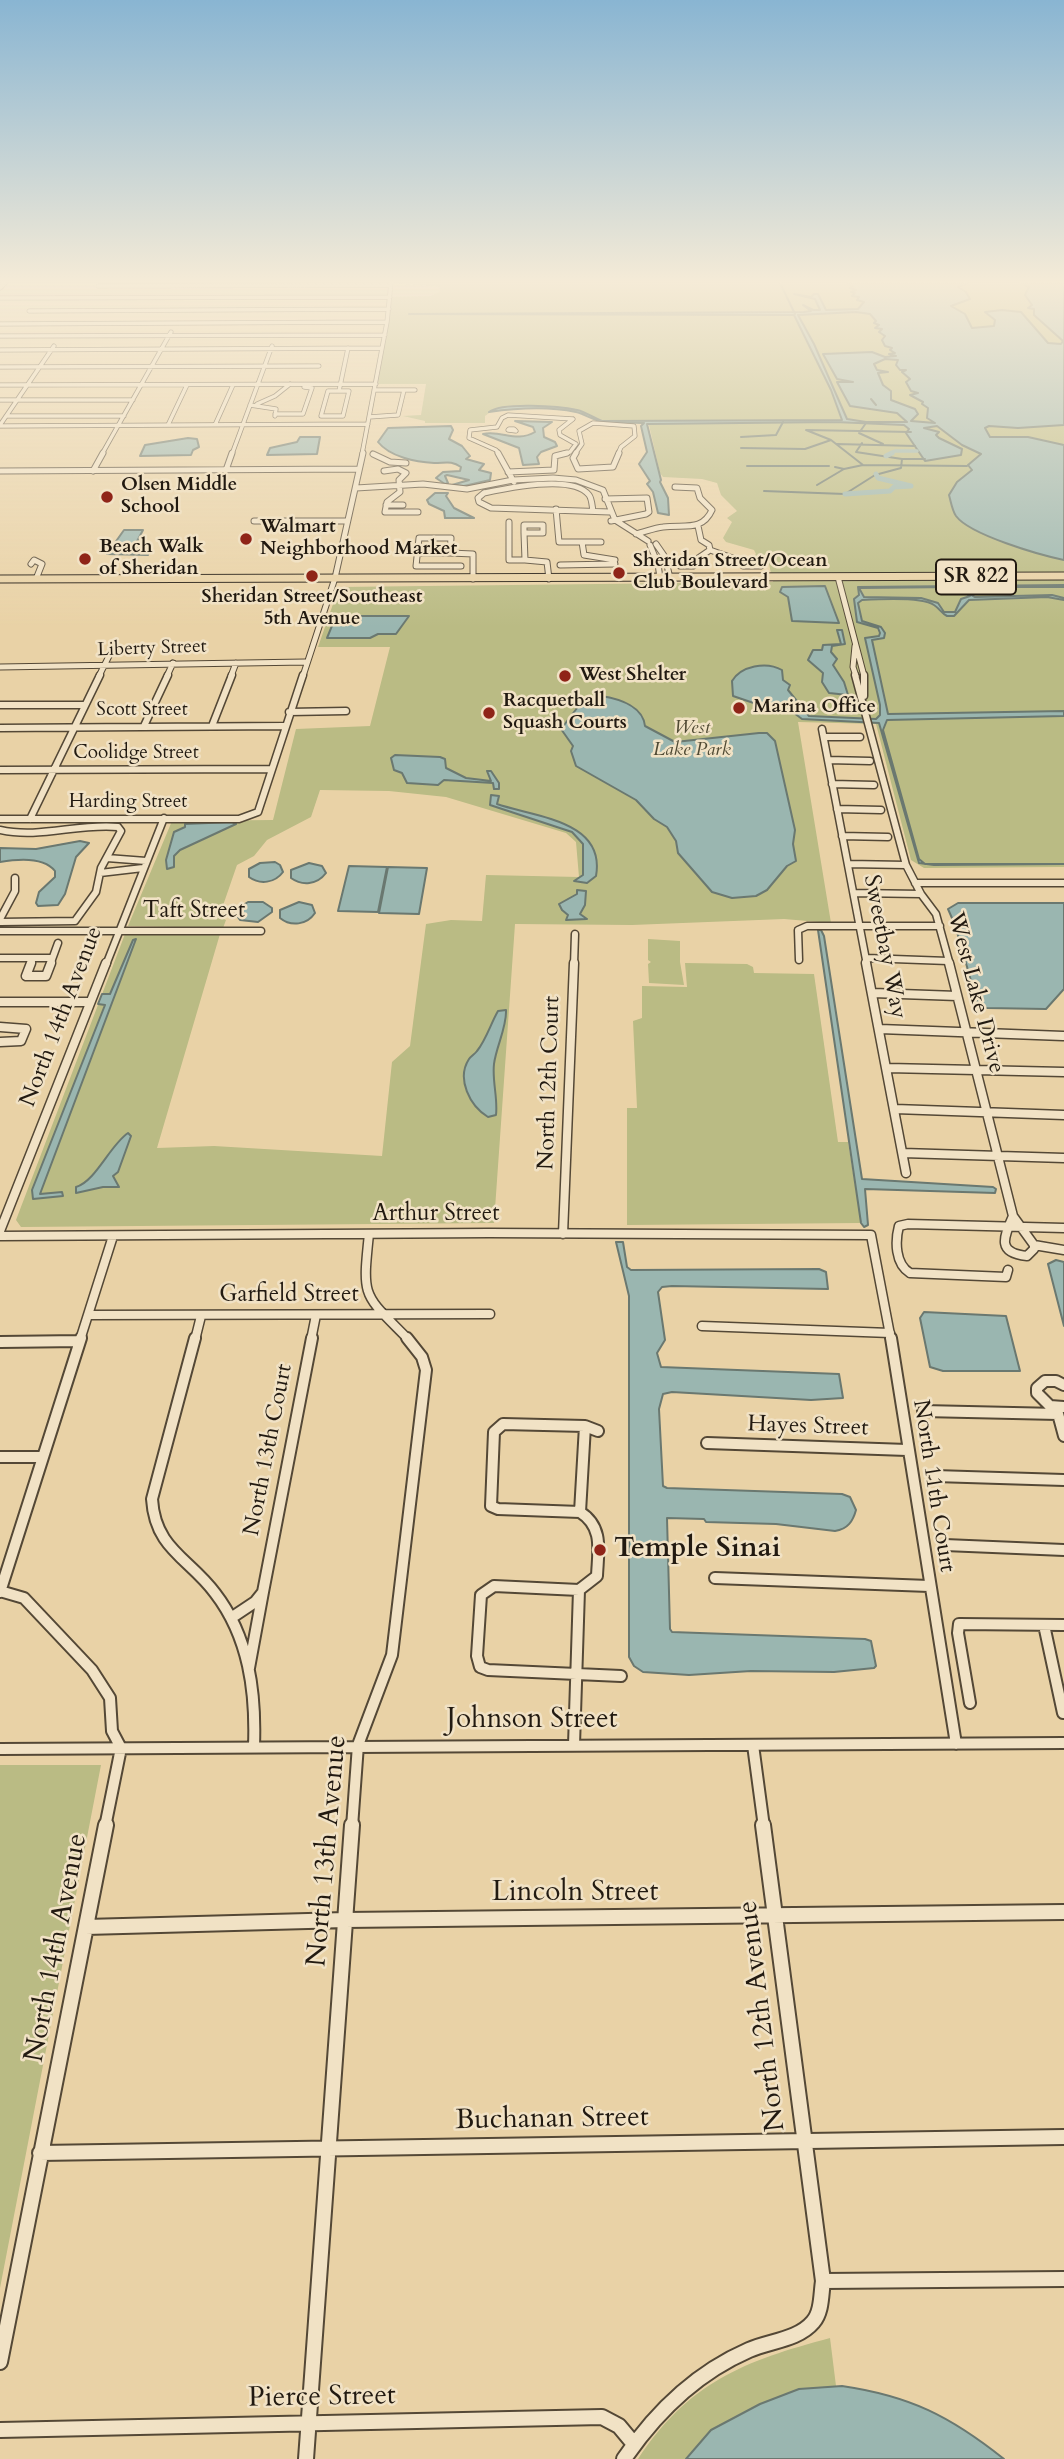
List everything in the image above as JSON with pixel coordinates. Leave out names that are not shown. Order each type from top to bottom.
[{"type":"main road","name":"SR 822","points":[[0,581],[25,579],[40,570],[113,581]]},
{"type":"main road","points":[[0,581],[40,570]]},
{"type":"main road","name":"SR 822","points":[[0,581],[45,583],[243,579],[1064,576]]},
{"type":"main road","name":"SR 822","points":[[183,580],[485,579]]},
{"type":"street","points":[[168,425],[181,398]]},
{"type":"street","points":[[215,425],[227,398]]},
{"type":"street","points":[[226,470],[252,398]]},
{"type":"street","points":[[250,405],[268,398]]},
{"type":"street","points":[[275,414],[304,413],[309,398]]},
{"type":"street","points":[[326,398],[321,416],[343,416],[347,398]]},
{"type":"street","points":[[272,769],[334,580],[355,491],[373,398]]},
{"type":"street","points":[[369,416],[398,415],[402,398]]},
{"type":"street","points":[[0,400],[133,400],[93,471]]},
{"type":"street","points":[[0,425],[16,400]]},
{"type":"street","points":[[257,404],[257,407],[276,410],[272,425]]},
{"type":"street","points":[[498,427],[502,418],[508,415],[573,419]]},
{"type":"street","points":[[6,416],[124,416]]},
{"type":"street","points":[[508,472],[554,470],[554,458],[570,452],[576,444],[560,435],[559,430],[573,419]]},
{"type":"street","points":[[572,481],[580,471],[613,467],[621,447],[635,436],[632,425],[591,423],[579,431],[582,444],[573,458],[580,471]]},
{"type":"street","points":[[0,425],[368,424]]},
{"type":"street","points":[[494,457],[496,450],[469,438],[470,430],[498,427],[508,429]]},
{"type":"street","points":[[488,448],[513,481]]},
{"type":"street","points":[[373,454],[390,462],[406,463]]},
{"type":"street","points":[[384,471],[383,468],[390,462]]},
{"type":"street","points":[[0,471],[358,469]]},
{"type":"street","points":[[355,491],[383,493],[399,485],[406,475],[404,470],[384,471]]},
{"type":"street","points":[[384,471],[399,485],[400,492],[386,505]]},
{"type":"street","points":[[399,485],[460,491],[513,481],[572,481],[597,490],[606,499],[612,520],[621,528],[650,543],[665,557],[670,578]]},
{"type":"street","points":[[593,511],[590,495],[586,491],[563,485],[533,485],[484,494],[478,498],[479,502],[491,508],[608,512]]},
{"type":"street","points":[[633,534],[663,527],[698,526],[708,519],[712,510],[699,498],[697,488],[676,487]]},
{"type":"street","points":[[477,489],[484,494]]},
{"type":"street","points":[[636,498],[640,515]]},
{"type":"street","points":[[606,499],[647,498],[649,512],[612,520]]},
{"type":"street","points":[[386,505],[403,505]]},
{"type":"street","points":[[386,505],[387,514],[418,512]]},
{"type":"street","points":[[556,509],[559,542],[601,542]]},
{"type":"street","points":[[254,521],[347,521]]},
{"type":"street","points":[[509,522],[509,560],[547,562],[551,579]]},
{"type":"street","points":[[698,526],[701,540],[709,545],[710,550]]},
{"type":"street","points":[[524,533],[525,560]]},
{"type":"street","points":[[450,553],[451,538],[419,538],[416,566],[461,566]]},
{"type":"street","points":[[582,542],[585,565]]},
{"type":"street","points":[[650,543],[660,578]]},
{"type":"street","points":[[710,550],[741,561]]},
{"type":"street","points":[[694,561],[710,550]]},
{"type":"street","points":[[418,553],[473,554],[473,579]]},
{"type":"street","points":[[559,565],[615,564],[616,560],[584,555]]},
{"type":"street","points":[[31,564],[40,570]]},
{"type":"street","name":"West Lake Drive","points":[[835,577],[862,667],[864,705]]},
{"type":"street","name":"West Lake Drive","points":[[855,646],[853,667],[906,865],[921,894],[936,914],[1013,1216],[1032,1241]]},
{"type":"street","points":[[30,819],[113,648]]},
{"type":"street","name":"Liberty Street","points":[[0,667],[305,662]]},
{"type":"street","points":[[145,726],[173,663]]},
{"type":"street","points":[[212,726],[236,663]]},
{"type":"street","points":[[853,667],[862,667]]},
{"type":"street","points":[[0,705],[84,705]]},
{"type":"street","points":[[289,712],[346,711]]},
{"type":"street","name":"Scott Street","points":[[0,728],[284,726]]},
{"type":"street","name":"Sweetbay Way","points":[[860,737],[823,733],[906,1173]]},
{"type":"street","points":[[828,760],[870,761]]},
{"type":"street","name":"Coolidge Street","points":[[0,771],[272,769]]},
{"type":"street","name":"Harding Street","points":[[0,819],[239,819],[255,814],[261,808],[272,769]]},
{"type":"street","points":[[832,784],[874,785]]},
{"type":"street","points":[[837,809],[881,810]]},
{"type":"street","name":"North 14th Avenue","points":[[0,1233],[163,818]]},
{"type":"street","points":[[0,831],[32,836],[71,827],[118,827],[121,831],[100,873],[96,892],[75,921],[0,920],[15,891],[15,878]]},
{"type":"street","points":[[842,836],[888,837]]},
{"type":"street","points":[[107,858],[144,865]]},
{"type":"street","points":[[117,869],[120,860]]},
{"type":"street","points":[[848,864],[906,865]]},
{"type":"street","points":[[100,873],[144,865]]},
{"type":"street","points":[[915,883],[1064,883]]},
{"type":"street","points":[[854,893],[921,894]]},
{"type":"street","points":[[799,960],[798,930],[807,926],[940,926]]},
{"type":"street","name":"Taft Street","points":[[0,931],[261,931]]},
{"type":"street","name":"North 12th Court","points":[[563,1234],[575,934]]},
{"type":"street","points":[[33,958],[26,976],[46,976],[58,943]]},
{"type":"street","points":[[0,958],[52,958]]},
{"type":"street","points":[[866,958],[948,961]]},
{"type":"street","points":[[873,993],[957,996]]},
{"type":"street","points":[[0,1002],[89,1002]]},
{"type":"street","points":[[0,1027],[26,1028],[21,1041],[0,1042]]},
{"type":"street","points":[[880,1029],[1064,1036]]},
{"type":"street","points":[[888,1068],[1064,1072]]},
{"type":"street","points":[[895,1109],[1064,1115]]},
{"type":"street","points":[[903,1153],[1064,1158]]},
{"type":"street","points":[[1013,1216],[1006,1233],[1006,1249],[1021,1256],[1031,1253],[1032,1241],[1041,1227]]},
{"type":"street","points":[[1008,1270],[1006,1277],[917,1275],[907,1272],[902,1266],[896,1231],[899,1226],[908,1223],[986,1226],[1006,1233],[1016,1231],[1032,1241],[1064,1250]]},
{"type":"street","points":[[1006,1233],[1022,1226],[1064,1228]]},
{"type":"street","name":"Arthur Street","points":[[0,1233],[113,1236],[871,1235]]},
{"type":"street","name":"North 13th Avenue","points":[[306,2459],[358,1745],[392,1655],[426,1370],[424,1359],[382,1315],[365,1283],[369,1234]]},
{"type":"street","name":"North 11th Court","points":[[871,1235],[890,1332],[956,1744]]},
{"type":"street","name":"North 14th Avenue","points":[[0,2362],[121,1748],[112,1731],[110,1698],[92,1670],[24,1598],[0,1591],[113,1236]]},
{"type":"street","name":"Garfield Street","points":[[89,1315],[490,1314]]},
{"type":"street","name":"North 13th Court","points":[[249,1670],[316,1315]]},
{"type":"street","points":[[201,1316],[152,1499],[151,1518],[160,1538],[215,1593],[231,1618],[249,1670],[255,1699],[254,1746]]},
{"type":"street","points":[[702,1326],[890,1332]]},
{"type":"street","points":[[0,1342],[79,1341]]},
{"type":"street","points":[[1064,1385],[1051,1380],[1037,1388],[1037,1393],[1044,1403],[1061,1414],[1064,1436]]},
{"type":"street","points":[[923,1411],[1061,1414]]},
{"type":"street","points":[[598,1431],[586,1426],[503,1424],[496,1427],[491,1506],[498,1509],[580,1512],[590,1516],[598,1527],[597,1576],[579,1590],[494,1586],[485,1590],[481,1595],[477,1656],[480,1667],[488,1670],[621,1676]]},
{"type":"street","points":[[580,1512],[586,1426]]},
{"type":"street","name":"Hayes Street","points":[[708,1443],[907,1450]]},
{"type":"street","points":[[0,1457],[41,1457]]},
{"type":"street","points":[[935,1476],[1064,1480]]},
{"type":"street","points":[[945,1545],[1064,1550]]},
{"type":"street","points":[[715,1578],[929,1586]]},
{"type":"street","points":[[574,1745],[579,1590]]},
{"type":"street","points":[[231,1618],[255,1602],[263,1592]]},
{"type":"street","points":[[971,1703],[958,1633],[959,1624],[1064,1625]]},
{"type":"street","points":[[1044,1625],[1063,1713]]},
{"type":"street","name":"Johnson Street","points":[[0,1749],[1064,1743]]},
{"type":"street","name":"North 12th Avenue","points":[[753,1745],[823,2281]]},
{"type":"street","name":"Lincoln Street","points":[[86,1927],[345,1920],[1064,1912]]},
{"type":"street","name":"Buchanan Street","points":[[40,2153],[1064,2137]]},
{"type":"street","points":[[624,2459],[634,2444],[690,2383],[719,2363],[811,2326],[820,2309],[823,2281],[1064,2279]]},
{"type":"street","name":"Pierce Street","points":[[0,2430],[602,2417],[619,2426],[634,2444]]},
{"type":"green space","name":"West Lake Park","points":[[424,398],[1064,398],[1064,863],[1022,865],[1064,864],[1064,867],[924,868],[911,860],[876,724],[798,722],[831,923],[784,919],[632,925],[515,924],[494,1223],[21,1227],[16,1220],[125,934],[220,934],[157,1148],[214,1146],[382,1156],[392,1062],[410,1046],[426,924],[451,920],[482,921],[486,875],[579,877],[576,842],[566,833],[446,797],[389,791],[320,790],[311,817],[267,840],[254,856],[237,865],[219,917],[226,920],[223,928],[128,926],[172,821],[273,820],[296,729],[370,726],[390,647],[318,647],[339,587],[773,582],[768,560],[754,556],[754,550],[726,542],[723,538],[732,522],[727,518],[737,511],[721,495],[717,483],[702,479],[663,477],[649,425],[606,422],[579,411],[554,407],[496,408],[485,416],[485,423],[425,423],[403,416],[421,415]]},
{"type":"green space","points":[[648,939],[680,941],[684,985],[649,983],[648,964],[651,962],[648,960]]},
{"type":"green space","points":[[685,963],[747,964],[753,967],[754,973],[814,974],[838,1142],[848,1142],[861,1223],[627,1225],[627,1108],[637,1108],[633,1021],[642,1018],[642,986],[687,987]]},
{"type":"green space","points":[[0,1765],[101,1765],[0,2288]]},
{"type":"green space","points":[[830,2338],[836,2386],[799,2389],[687,2459],[638,2459],[677,2411],[721,2378],[771,2356]]},
{"type":"water","points":[[834,398],[838,398],[847,419],[907,422],[897,413],[850,406],[846,398],[891,398],[915,409],[918,414],[911,421],[935,423],[927,418],[928,408],[915,398],[1064,398],[1064,425],[985,428],[990,437],[1028,437],[1064,445],[1064,560],[990,537],[956,516],[949,495],[957,482],[972,470],[968,465],[981,454],[962,445],[937,426],[924,428],[939,432],[936,435],[939,438],[962,449],[961,455],[925,461],[906,433],[909,429],[904,425],[835,422],[647,424],[660,482],[668,498],[669,515],[658,513],[653,492],[647,484],[650,481],[639,464],[647,452],[641,426],[644,423],[602,421],[842,420]]},
{"type":"water","points":[[506,407],[557,407],[584,412],[602,421],[576,412],[554,409],[489,412]]},
{"type":"water","points":[[515,421],[552,422],[543,428],[544,437],[555,442],[557,446],[541,452],[537,457],[539,464],[523,465],[519,448],[483,434],[522,436],[535,432],[533,427]]},
{"type":"water","points":[[451,426],[453,430],[449,439],[462,446],[470,456],[466,459],[484,464],[479,470],[491,473],[490,480],[464,486],[452,485],[469,480],[447,475],[445,476],[448,483],[445,484],[436,478],[443,472],[460,471],[461,467],[451,463],[404,458],[378,442],[388,428]]},
{"type":"water","points":[[300,437],[320,437],[317,454],[267,455],[270,448],[297,442]]},
{"type":"water","points":[[197,439],[199,447],[193,450],[191,455],[140,456],[145,445]]},
{"type":"water","points":[[435,493],[448,493],[446,496],[454,508],[474,518],[445,518],[444,511],[429,504],[427,500]]},
{"type":"water","points":[[124,530],[143,530],[134,547],[149,550],[148,555],[107,554]]},
{"type":"water","points":[[1064,585],[963,587],[964,591],[975,597],[1052,595],[1064,600],[1047,597],[969,600],[954,616],[943,614],[928,602],[879,599],[862,600],[858,603],[862,621],[881,627],[885,633],[884,638],[872,640],[888,714],[1064,711],[1064,716],[887,720],[883,730],[919,859],[925,864],[919,863],[879,723],[802,719],[794,713],[783,713],[733,696],[732,681],[741,672],[754,666],[776,667],[782,670],[783,680],[790,685],[788,690],[809,716],[876,719],[880,715],[880,705],[865,638],[879,636],[880,633],[878,628],[857,622],[854,599],[859,595],[858,587]],"holes":[[[955,587],[970,596],[961,599],[955,612],[944,612],[938,603],[921,598],[864,597],[859,588]]]},
{"type":"water","points":[[825,586],[839,623],[792,621],[788,597],[780,592],[782,587]]},
{"type":"water","points":[[336,616],[409,616],[396,634],[378,634],[370,638],[327,638]]},
{"type":"water","points":[[837,630],[842,630],[845,644],[832,646],[831,652],[837,659],[833,665],[844,682],[848,695],[829,693],[822,682],[823,673],[808,660],[813,650],[822,650],[823,645],[841,644]]},
{"type":"water","points":[[601,696],[630,705],[640,714],[645,726],[675,742],[767,733],[775,741],[795,830],[793,844],[796,861],[787,866],[767,890],[756,896],[732,898],[712,892],[678,853],[676,841],[667,827],[654,819],[636,800],[576,766],[571,751],[573,746],[561,729],[584,699]]},
{"type":"water","points":[[395,755],[440,757],[445,759],[446,768],[466,778],[491,781],[487,771],[491,771],[499,783],[499,789],[494,789],[493,783],[444,780],[438,785],[407,783],[402,773],[394,770],[391,758]]},
{"type":"water","points":[[491,795],[499,796],[497,804],[547,818],[579,832],[590,843],[596,857],[596,876],[587,883],[574,881],[583,875],[583,844],[572,832],[490,805]]},
{"type":"water","points":[[185,824],[236,824],[180,850],[174,856],[174,867],[167,869],[166,860],[174,832],[185,827]]},
{"type":"water","points":[[80,841],[89,843],[76,857],[65,894],[58,905],[38,906],[36,903],[39,892],[55,877],[55,871],[50,866],[30,860],[0,862],[0,848],[36,849]]},
{"type":"water","points":[[275,862],[283,872],[276,879],[262,882],[249,877],[249,869],[260,863]]},
{"type":"water","points":[[309,863],[322,866],[326,873],[309,883],[291,878],[291,870]]},
{"type":"water","points":[[926,864],[1064,864],[934,865]]},
{"type":"water","points":[[349,866],[387,867],[378,912],[338,911]]},
{"type":"water","points":[[388,867],[427,868],[419,914],[379,913]]},
{"type":"water","points":[[577,890],[586,891],[585,905],[580,914],[587,919],[566,920],[568,915],[559,904],[577,894]]},
{"type":"water","points":[[248,902],[263,902],[272,908],[272,912],[258,922],[240,920],[235,913]]},
{"type":"water","points":[[299,902],[312,905],[315,913],[312,917],[294,924],[280,918],[280,910]]},
{"type":"water","points":[[958,903],[1064,903],[1064,989],[1046,1009],[987,1008],[978,1005],[948,909]]},
{"type":"water","points":[[818,930],[821,930],[824,936],[862,1179],[993,1187],[996,1189],[995,1193],[865,1189],[868,1225],[864,1227],[861,1223]]},
{"type":"water","points":[[136,939],[40,1194],[62,1192],[63,1196],[33,1199],[32,1190],[105,1005],[98,1004],[102,994],[110,994],[133,940]]},
{"type":"water","points":[[506,1010],[494,1064],[496,1115],[488,1117],[476,1106],[467,1091],[465,1067],[480,1047],[498,1011]]},
{"type":"water","points":[[128,1133],[131,1136],[118,1172],[113,1176],[119,1187],[103,1187],[76,1193],[76,1187],[90,1178]]},
{"type":"water","points":[[616,1242],[623,1242],[627,1267],[631,1270],[819,1269],[826,1272],[828,1289],[672,1286],[662,1287],[658,1292],[665,1340],[657,1353],[661,1367],[839,1374],[843,1398],[811,1400],[672,1392],[663,1394],[659,1409],[663,1486],[842,1494],[850,1497],[856,1510],[849,1524],[835,1531],[776,1524],[667,1518],[670,1629],[672,1632],[865,1639],[871,1641],[876,1666],[874,1668],[834,1672],[751,1671],[689,1675],[643,1672],[634,1666],[629,1657],[629,1296]]},
{"type":"water","points":[[1056,1260],[1064,1262],[1064,1326],[1048,1264]]},
{"type":"water","points":[[924,1312],[1006,1316],[1020,1371],[943,1371],[930,1367],[920,1318]]},
{"type":"water","points":[[842,2386],[888,2396],[928,2410],[965,2431],[1004,2459],[686,2459],[711,2430],[760,2404],[799,2389]]},
{"type":"waterway","points":[[871,399],[876,405]]},
{"type":"waterway","points":[[741,437],[776,435],[783,422]]},
{"type":"waterway","points":[[860,431],[866,423]]},
{"type":"waterway","points":[[831,440],[806,430],[860,431]]},
{"type":"waterway","points":[[860,431],[911,432]]},
{"type":"waterway","points":[[860,431],[859,433],[883,444]]},
{"type":"waterway","points":[[741,448],[805,449],[831,440]]},
{"type":"waterway","points":[[831,440],[863,465]]},
{"type":"waterway","points":[[837,444],[861,445]]},
{"type":"waterway","points":[[861,445],[915,446]]},
{"type":"waterway","points":[[861,445],[856,452],[902,459]]},
{"type":"waterway","points":[[889,454],[895,451],[917,451]]},
{"type":"waterway","points":[[886,456],[892,453]]},
{"type":"waterway","points":[[901,465],[902,459]]},
{"type":"waterway","points":[[902,459],[925,459]]},
{"type":"waterway","points":[[844,469],[863,465]]},
{"type":"waterway","points":[[863,465],[901,465]]},
{"type":"waterway","points":[[764,491],[845,494],[875,475],[901,468],[901,465]]},
{"type":"waterway","points":[[901,465],[967,466]]},
{"type":"waterway","points":[[747,466],[829,466]]},
{"type":"waterway","points":[[835,467],[844,469]]},
{"type":"waterway","points":[[817,485],[844,469]]},
{"type":"waterway","points":[[845,494],[890,491],[894,487],[911,486],[878,478],[876,474]]},
{"type":"place","name":"Olsen Middle School","points":[[107,497]]},
{"type":"place","name":"Walmart Neighborhood Market","points":[[246,539]]},
{"type":"place","name":"Beach Walk of Sheridan","points":[[85,559]]},
{"type":"place","name":"Sheridan Street/Ocean Club Boulevard","points":[[619,573]]},
{"type":"place","name":"Sheridan Street/Southeast 5th Avenue","points":[[312,576]]},
{"type":"place","name":"West Shelter","points":[[565,676]]},
{"type":"place","name":"Marina Office","points":[[739,708]]},
{"type":"place","name":"Racquetball Squash Courts","points":[[489,713]]},
{"type":"place","name":"Temple Sinai","points":[[600,1550]]}]
